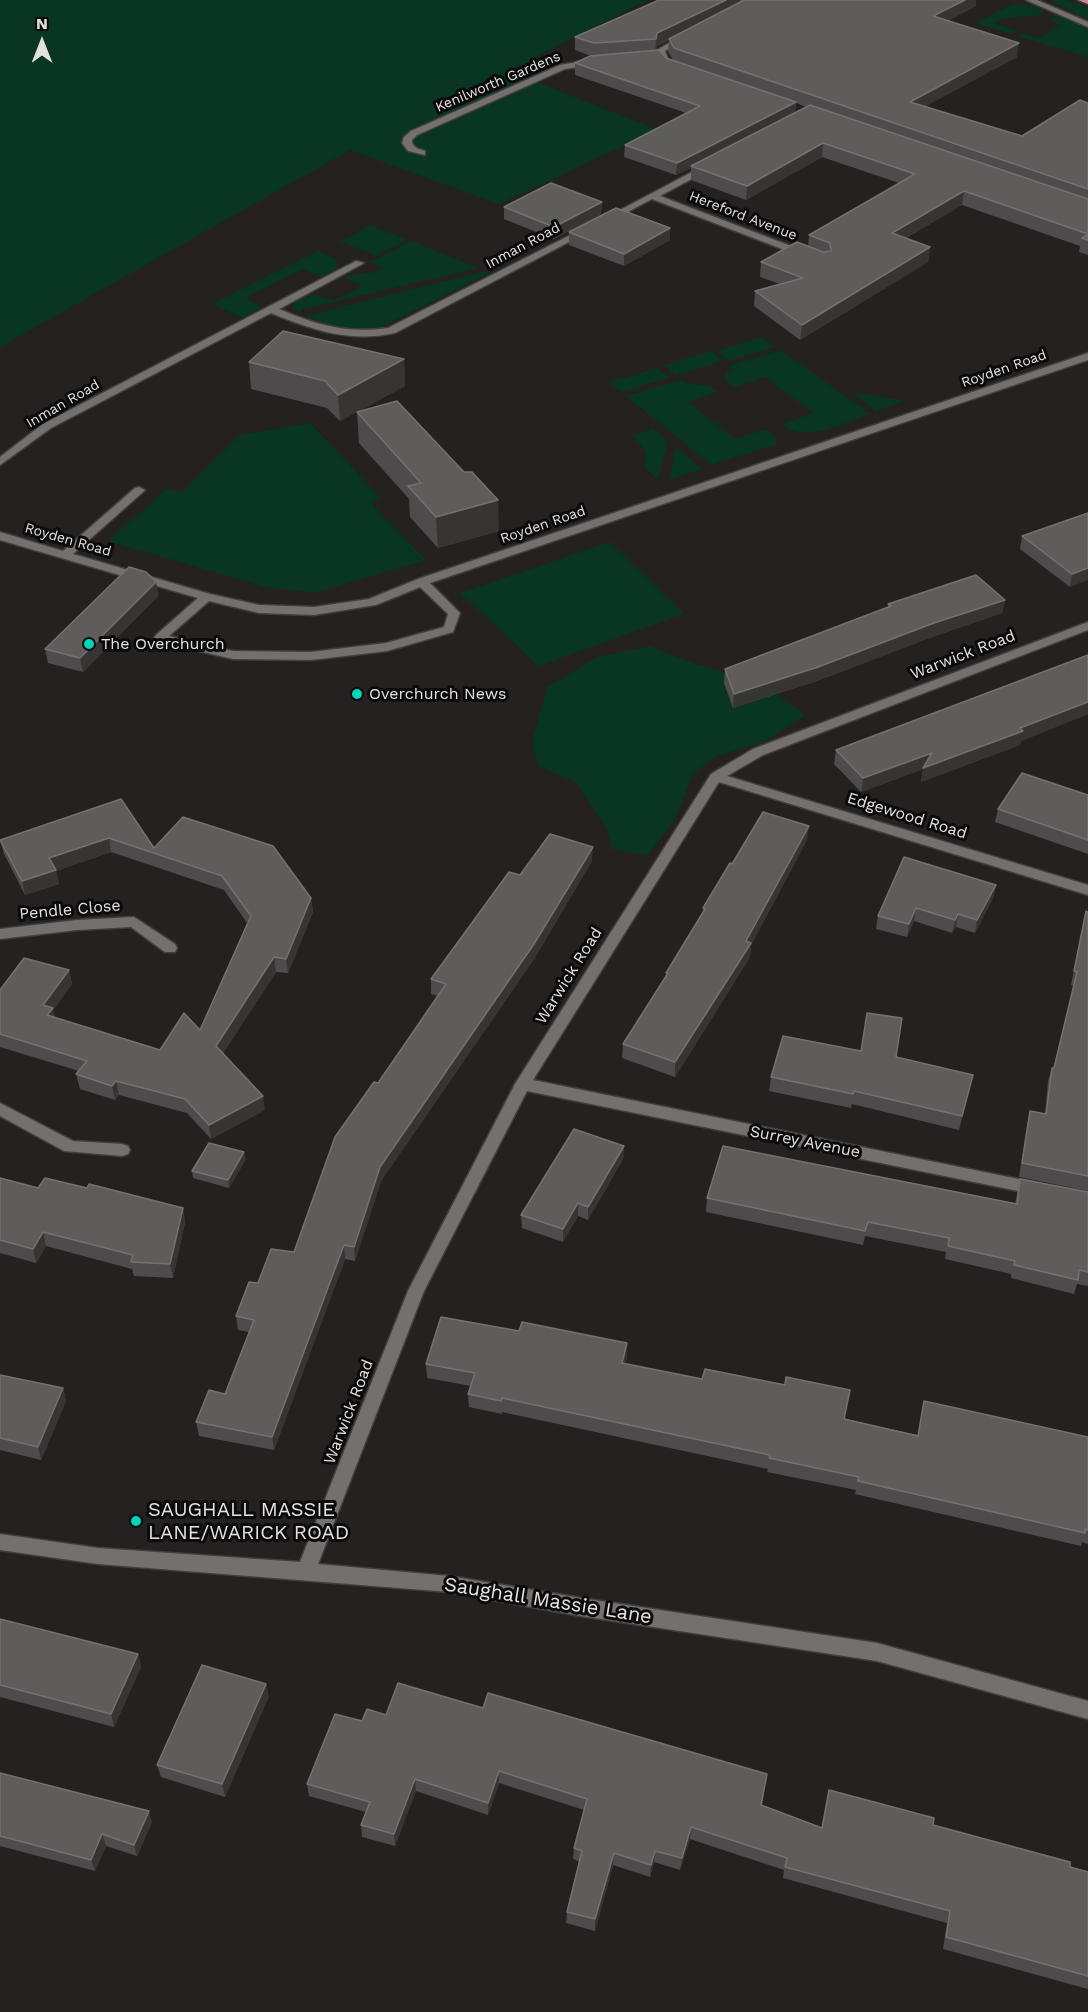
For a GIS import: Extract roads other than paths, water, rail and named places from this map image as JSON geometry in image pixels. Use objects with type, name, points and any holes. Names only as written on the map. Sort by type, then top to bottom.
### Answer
[{"type":"main road","points":[[1082,0],[1088,2]]},
{"type":"street","points":[[1030,0],[1088,25]]},
{"type":"street","points":[[680,69],[669,65],[662,56],[661,50],[700,30]]},
{"type":"street","points":[[651,57],[662,56]]},
{"type":"street","name":"Kenilworth Gardens","points":[[422,153],[411,149],[406,143],[414,133],[563,67],[605,60]]},
{"type":"street","name":"Inman Road","points":[[271,309],[303,323],[339,334],[369,335],[391,331],[715,162]]},
{"type":"street","name":"Hereford Avenue","points":[[652,196],[814,258]]},
{"type":"street","name":"Inman Road","points":[[0,462],[47,426],[359,263]]},
{"type":"street","name":"Royden Road","points":[[0,536],[207,597],[259,609],[314,611],[372,602],[422,582],[1088,356]]},
{"type":"street","points":[[65,555],[139,490]]},
{"type":"street","points":[[207,597],[160,638],[233,655],[311,656],[387,647],[449,629],[454,613],[422,582]]},
{"type":"street","name":"Warwick Road","points":[[306,1571],[416,1291],[523,1084],[716,777],[758,752],[1088,626]]},
{"type":"street","name":"Edgewood Road","points":[[716,777],[1088,890]]},
{"type":"street","name":"Pendle Close","points":[[0,934],[77,925],[134,922],[170,948]]},
{"type":"street","name":"Surrey Avenue","points":[[523,1084],[1053,1192]]},
{"type":"street","points":[[0,1109],[70,1147],[122,1150]]},
{"type":"street","name":"Saughall Massie Lane","points":[[0,1542],[98,1556],[449,1584],[877,1652],[1088,1710]]},
{"type":"place","name":"The Overchurch","points":[[89,644]]},
{"type":"place","name":"Overchurch News","points":[[357,694]]},
{"type":"place","name":"SAUGHALL MASSIE LANE/WARICK ROAD","points":[[136,1521]]}]
